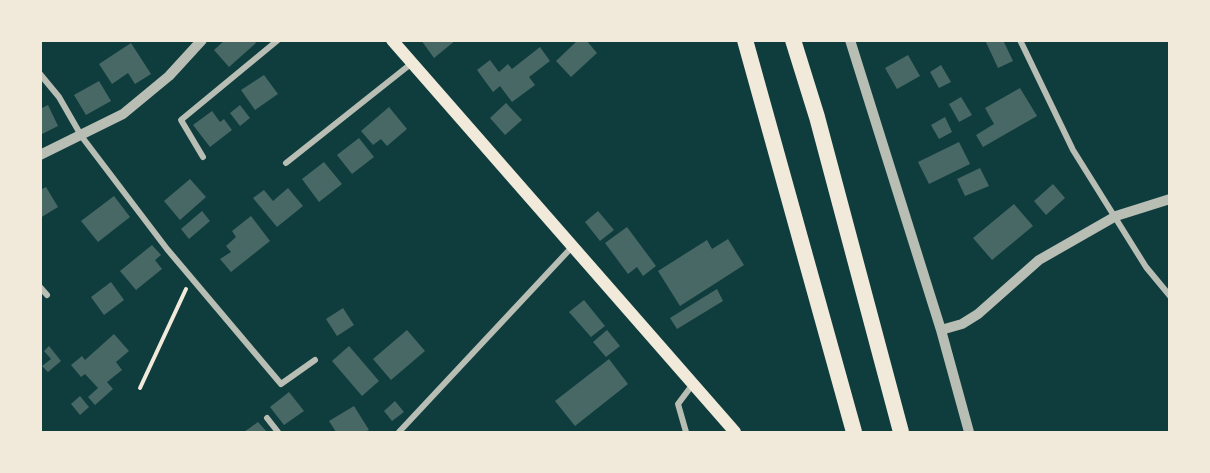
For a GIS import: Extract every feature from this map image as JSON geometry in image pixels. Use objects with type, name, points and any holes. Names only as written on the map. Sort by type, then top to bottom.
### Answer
[{"type":"highway","points":[[745,40],[854,432]]},
{"type":"highway","points":[[794,40],[817,117],[901,432]]},
{"type":"main road","points":[[392,40],[735,432]]},
{"type":"street","points":[[40,155],[82,137],[123,114],[149,95],[202,40]]},
{"type":"street","points":[[203,157],[181,120],[278,40]]},
{"type":"street","points":[[850,40],[941,330],[969,432]]},
{"type":"street","points":[[1020,40],[1073,150],[1146,267],[1170,296]]},
{"type":"street","points":[[286,163],[412,63]]},
{"type":"street","points":[[40,74],[59,97],[82,137],[191,278],[281,384],[315,360]]},
{"type":"street","points":[[941,330],[962,324],[978,314],[1039,260],[1116,216],[1170,199]]},
{"type":"street","points":[[399,432],[572,247]]},
{"type":"street","points":[[40,287],[47,295]]},
{"type":"street","points":[[686,432],[678,404],[693,383]]},
{"type":"street","points":[[267,418],[278,432]]},
{"type":"path","points":[[140,388],[191,278]]},
{"type":"building","points":[[225,40],[254,40],[256,43],[229,67],[214,50]]},
{"type":"building","points":[[421,40],[456,40],[434,58]]},
{"type":"building","points":[[578,40],[586,40],[597,53],[571,77],[556,61]]},
{"type":"building","points":[[985,40],[1003,40],[1013,61],[998,68]]},
{"type":"building","points":[[131,43],[151,74],[135,84],[128,73],[112,84],[99,64]]},
{"type":"building","points":[[540,47],[550,61],[529,77],[535,85],[512,102],[500,86],[493,92],[477,70],[490,60],[499,72],[508,64],[512,69]]},
{"type":"building","points":[[908,55],[920,76],[897,89],[885,68]]},
{"type":"building","points":[[941,65],[951,82],[939,88],[930,72]]},
{"type":"building","points":[[264,75],[278,94],[255,110],[241,90]]},
{"type":"building","points":[[99,81],[111,101],[86,115],[74,95]]},
{"type":"building","points":[[1020,88],[1037,116],[983,147],[976,135],[994,124],[985,108]]},
{"type":"building","points":[[961,97],[972,115],[959,122],[949,104]]},
{"type":"building","points":[[506,103],[522,120],[505,135],[490,118]]},
{"type":"building","points":[[48,105],[58,126],[40,135],[40,109]]},
{"type":"building","points":[[240,105],[250,118],[240,126],[230,113]]},
{"type":"building","points":[[389,107],[407,129],[387,146],[381,139],[373,145],[361,131]]},
{"type":"building","points":[[212,111],[220,122],[224,119],[232,130],[210,147],[193,125]]},
{"type":"building","points":[[945,117],[952,132],[939,139],[931,125]]},
{"type":"building","points":[[359,138],[374,157],[352,174],[337,155]]},
{"type":"building","points":[[959,142],[970,164],[929,184],[918,162]]},
{"type":"building","points":[[324,162],[342,184],[319,202],[302,179]]},
{"type":"building","points":[[980,168],[989,186],[965,196],[957,179]]},
{"type":"building","points":[[190,179],[206,197],[180,220],[164,201]]},
{"type":"building","points":[[1053,184],[1065,198],[1046,215],[1034,201]]},
{"type":"building","points":[[46,187],[58,207],[40,218],[40,190]]},
{"type":"building","points":[[288,188],[303,206],[277,227],[253,198],[264,190],[273,201]]},
{"type":"building","points":[[114,196],[130,217],[98,242],[81,221]]},
{"type":"building","points":[[1014,204],[1033,226],[992,260],[973,238]]},
{"type":"building","points":[[202,211],[210,221],[189,239],[181,229]]},
{"type":"building","points":[[598,211],[614,230],[600,241],[585,222]]},
{"type":"building","points":[[251,216],[270,241],[231,272],[220,259],[231,252],[226,246],[236,237],[232,231]]},
{"type":"building","points":[[627,227],[656,266],[643,276],[637,267],[628,274],[605,243]]},
{"type":"building","points":[[728,239],[744,265],[680,306],[658,271],[707,240],[712,249]]},
{"type":"building","points":[[152,245],[161,255],[155,260],[162,269],[136,290],[120,271]]},
{"type":"building","points":[[111,282],[124,300],[104,315],[91,297]]},
{"type":"building","points":[[717,289],[723,301],[677,329],[670,318]]},
{"type":"building","points":[[584,300],[605,326],[591,337],[569,312]]},
{"type":"building","points":[[343,308],[354,325],[337,336],[326,319]]},
{"type":"building","points":[[407,330],[425,351],[391,380],[373,359]]},
{"type":"building","points":[[607,330],[620,346],[606,357],[593,342]]},
{"type":"building","points":[[114,334],[129,351],[116,362],[122,370],[107,382],[113,389],[95,405],[88,397],[98,388],[85,374],[81,377],[71,365],[82,356],[85,360]]},
{"type":"building","points":[[49,346],[61,361],[48,372],[42,366],[51,359],[44,351]]},
{"type":"building","points":[[349,346],[379,381],[362,396],[332,361]]},
{"type":"building","points":[[609,359],[628,384],[575,426],[555,401]]},
{"type":"building","points":[[289,392],[304,411],[284,425],[270,407]]},
{"type":"building","points":[[80,396],[89,407],[80,415],[71,404]]},
{"type":"building","points":[[395,401],[404,412],[392,421],[384,411]]},
{"type":"building","points":[[354,406],[369,430],[336,432],[329,421]]},
{"type":"building","points":[[258,422],[267,432],[244,432]]}]
